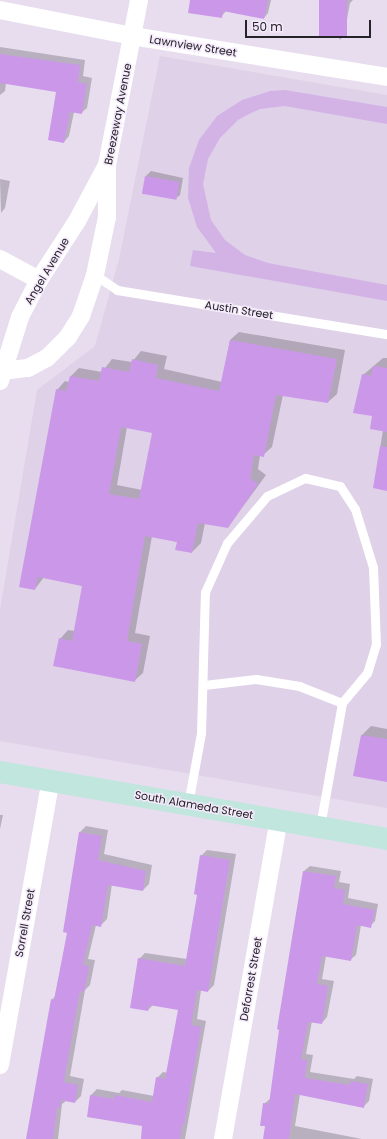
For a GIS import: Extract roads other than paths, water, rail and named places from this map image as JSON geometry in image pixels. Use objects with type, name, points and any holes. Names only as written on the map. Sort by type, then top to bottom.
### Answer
[{"type":"main road","name":"South Alameda Street","points":[[0,772],[279,819],[387,839]]},
{"type":"street","name":"Breezeway Avenue","points":[[1,376],[28,368],[47,358],[68,337],[81,316],[95,275],[107,217],[107,165],[139,0]]},
{"type":"street","name":"Lawnview Street","points":[[0,10],[132,36],[386,74]]},
{"type":"street","name":"Angel Avenue","points":[[1,376],[20,317],[39,280],[77,221],[107,165]]},
{"type":"street","points":[[0,259],[39,280]]},
{"type":"street","name":"Sorrell Street","points":[[0,1065],[51,780]]},
{"type":"street","name":"Deforrest Street","points":[[223,1139],[279,819]]},
{"type":"lane","name":"Austin Street","points":[[95,275],[117,290],[387,334]]},
{"type":"lane","points":[[188,804],[201,733],[204,685],[204,592],[227,543],[267,496],[305,478],[340,486],[355,509],[373,567],[376,644],[367,673],[342,703],[320,827]]},
{"type":"lane","points":[[204,685],[256,679],[299,686],[342,703]]}]
